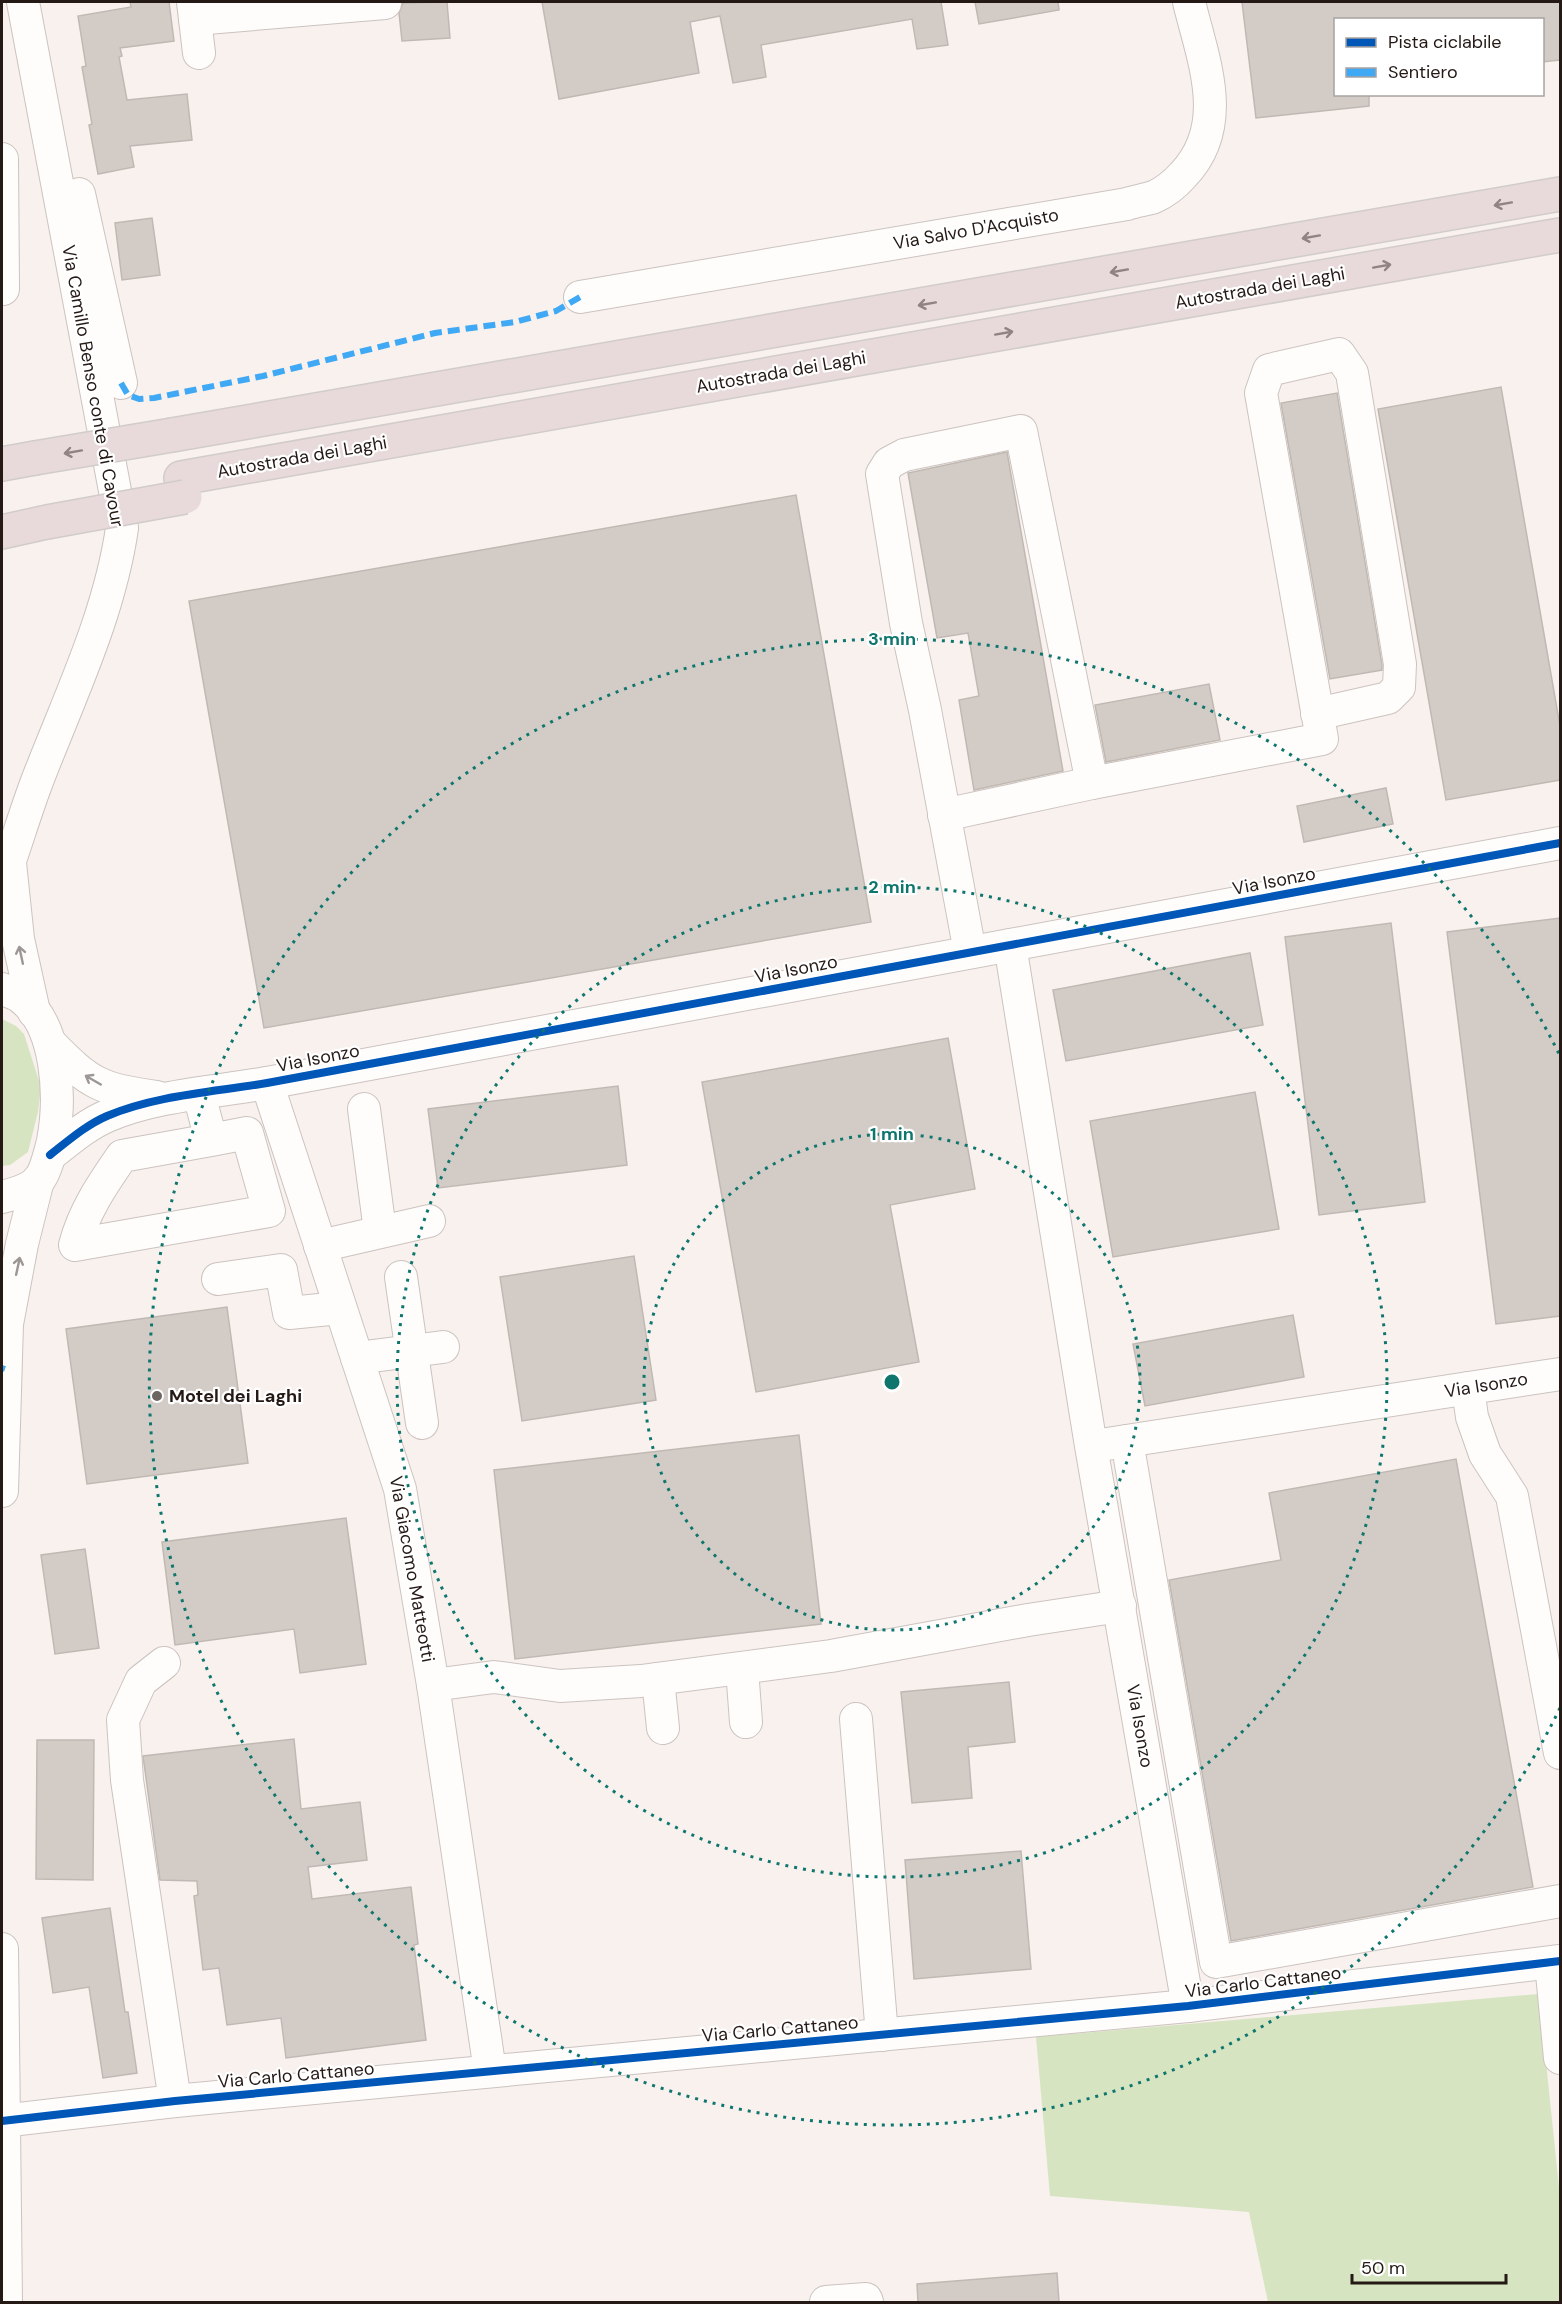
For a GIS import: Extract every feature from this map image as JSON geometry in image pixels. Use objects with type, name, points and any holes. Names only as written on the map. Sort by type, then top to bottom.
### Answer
[{"type":"highway","points":[[2,464],[1560,194]]},
{"type":"highway","name":"Autostrada dei Laghi","points":[[2,511],[45,513],[696,387],[1560,235]]},
{"type":"highway","points":[[2,532],[45,513]]},
{"type":"street","name":"Via Salvo D'Acquisto","points":[[580,297],[1127,204],[1154,197],[1173,186],[1192,165],[1205,144],[1210,120],[1210,90],[1189,2]]},
{"type":"street","points":[[199,53],[194,10],[385,3]]},
{"type":"street","points":[[13,4],[36,15],[42,26],[121,383]]},
{"type":"street","name":"Via Camillo Benso conte di Cavour","points":[[13,4],[122,528],[113,576],[72,695],[27,806],[5,873],[34,1012]]},
{"type":"street","points":[[2,159],[3,289]]},
{"type":"street","points":[[944,815],[1092,783],[1322,739],[1317,714],[1261,393],[1269,369],[1339,354],[1352,373],[1400,664],[1399,687],[1388,698],[1317,714]]},
{"type":"street","points":[[970,952],[906,623],[882,474],[889,463],[904,455],[1021,431],[1092,783]]},
{"type":"street","name":"Via Isonzo","points":[[2,1197],[18,1193],[74,1135],[108,1116],[184,1096],[267,1083],[1560,843]]},
{"type":"street","name":"Via Isonzo","points":[[1010,945],[1091,1446],[1188,2006]]},
{"type":"street","points":[[2,989],[18,996],[34,1012],[50,1043],[58,1101],[56,1124],[4,1314],[2,1491]]},
{"type":"street","name":"Via Isonzo","points":[[50,1043],[76,1070],[95,1083],[117,1091],[184,1096]]},
{"type":"street","name":"Via Giacomo Matteotti","points":[[267,1083],[400,1489],[433,1685],[490,2071]]},
{"type":"street","points":[[184,1096],[211,1140]]},
{"type":"street","points":[[364,1108],[380,1231]]},
{"type":"street","points":[[247,1133],[269,1211],[75,1245],[80,1226],[92,1200],[122,1156],[211,1140],[247,1133]]},
{"type":"street","points":[[320,1246],[429,1221]]},
{"type":"street","points":[[218,1279],[281,1270],[289,1313],[340,1308]]},
{"type":"street","points":[[401,1277],[422,1423]]},
{"type":"street","points":[[357,1358],[443,1347]]},
{"type":"street","name":"Via Isonzo","points":[[1091,1446],[1560,1374]]},
{"type":"street","points":[[1468,1388],[1472,1417],[1485,1454],[1512,1496],[1560,1753]]},
{"type":"street","points":[[1127,1441],[1216,1962],[1560,1901]]},
{"type":"street","points":[[433,1685],[494,1677],[560,1686],[658,1679],[831,1656],[1028,1620],[1120,1606]]},
{"type":"street","points":[[164,1663],[141,1681],[123,1720],[127,1780],[175,2101]]},
{"type":"street","points":[[741,1669],[746,1722]]},
{"type":"street","points":[[658,1679],[663,1728]]},
{"type":"street","name":"Via Carlo Cattaneo","points":[[856,1719],[882,2035]]},
{"type":"street","points":[[2,1949],[2,2121],[6,2302]]},
{"type":"street","points":[[1556,1962],[1560,2058]]},
{"type":"street","name":"Via Carlo Cattaneo","points":[[2,2121],[175,2101],[1188,2006],[1556,1962]]},
{"type":"street","points":[[826,2302],[866,2299],[867,2302]]},
{"type":"green space","points":[[2,1019],[16,1026],[24,1034],[41,1087],[38,1112],[28,1152],[10,1165],[2,1166]]},
{"type":"green space","points":[[1539,1994],[1560,2197],[1560,2302],[1268,2302],[1249,2212],[1050,2196],[1036,2037]]},
{"type":"building","points":[[130,2],[169,2],[174,41],[120,48],[122,56],[119,57],[127,100],[187,94],[192,140],[130,146],[134,167],[98,174],[89,125],[92,124],[82,67],[86,66],[78,16],[131,7]]},
{"type":"building","points":[[447,2],[450,38],[402,41],[399,13],[403,3]]},
{"type":"building","points":[[542,2],[941,2],[948,45],[917,49],[912,19],[761,45],[766,77],[733,83],[720,16],[690,22],[699,73],[559,99]]},
{"type":"building","points":[[975,2],[1058,2],[1059,10],[979,24]]},
{"type":"building","points":[[1242,2],[1560,2],[1560,60],[1544,62],[1544,18],[1334,18],[1334,96],[1369,96],[1369,106],[1256,118]]},
{"type":"building","points":[[152,218],[160,275],[122,280],[115,223]]},
{"type":"building","points":[[1501,387],[1560,726],[1560,780],[1446,800],[1378,409]]},
{"type":"building","points":[[1337,393],[1382,670],[1330,679],[1281,403]]},
{"type":"building","points":[[1007,452],[1063,771],[974,790],[959,700],[979,696],[968,633],[937,638],[908,473]]},
{"type":"building","points":[[796,495],[871,922],[264,1028],[189,601]]},
{"type":"building","points":[[1209,684],[1220,740],[1106,762],[1095,705]]},
{"type":"building","points":[[1386,788],[1393,824],[1304,842],[1297,806]]},
{"type":"building","points":[[1560,918],[1560,1316],[1496,1324],[1447,932]]},
{"type":"building","points":[[1391,923],[1425,1202],[1319,1215],[1285,937]]},
{"type":"building","points":[[1250,953],[1263,1025],[1066,1061],[1053,990]]},
{"type":"building","points":[[948,1038],[975,1189],[890,1205],[919,1362],[756,1392],[702,1082]]},
{"type":"building","points":[[618,1086],[627,1165],[438,1188],[428,1109]]},
{"type":"building","points":[[1255,1092],[1279,1229],[1113,1257],[1090,1121]]},
{"type":"building","points":[[634,1256],[656,1400],[522,1421],[500,1277]]},
{"type":"building","name":"Motel dei Laghi","points":[[227,1307],[248,1463],[87,1484],[66,1329]]},
{"type":"building","points":[[1293,1315],[1304,1377],[1145,1406],[1133,1344]]},
{"type":"building","points":[[799,1435],[821,1624],[515,1659],[494,1470]]},
{"type":"building","points":[[1456,1459],[1533,1887],[1231,1941],[1169,1580],[1281,1560],[1269,1493]]},
{"type":"building","points":[[346,1518],[366,1664],[300,1673],[294,1629],[175,1645],[162,1542]]},
{"type":"building","points":[[85,1549],[99,1648],[55,1654],[41,1555]]},
{"type":"building","points":[[1009,1682],[1015,1742],[968,1747],[972,1798],[912,1803],[901,1692]]},
{"type":"building","points":[[294,1739],[301,1809],[360,1802],[367,1860],[308,1867],[312,1899],[411,1887],[418,1944],[414,1945],[426,2040],[286,2058],[281,2018],[227,2025],[219,1968],[203,1970],[194,1896],[198,1895],[197,1881],[160,1880],[143,1756]]},
{"type":"building","points":[[37,1740],[94,1740],[93,1880],[36,1879]]},
{"type":"building","points":[[1021,1851],[1031,1969],[914,1979],[905,1860]]},
{"type":"building","points":[[110,1908],[125,2012],[128,2012],[137,2073],[103,2078],[89,1987],[53,1993],[42,1918]]},
{"type":"building","points":[[1057,2273],[1059,2302],[918,2302],[917,2284]]},
{"type":"marked path","points":[[121,383],[128,395],[139,399],[154,398],[263,376],[435,333],[515,322],[556,311],[580,297]]},
{"type":"cycle path","points":[[50,1155],[99,1120],[146,1103],[267,1083],[1560,843]]},
{"type":"cycle path","points":[[2,2121],[175,2101],[1188,2006],[1560,1961]]},
{"type":"place","name":"Motel dei Laghi","points":[[157,1396]]}]
